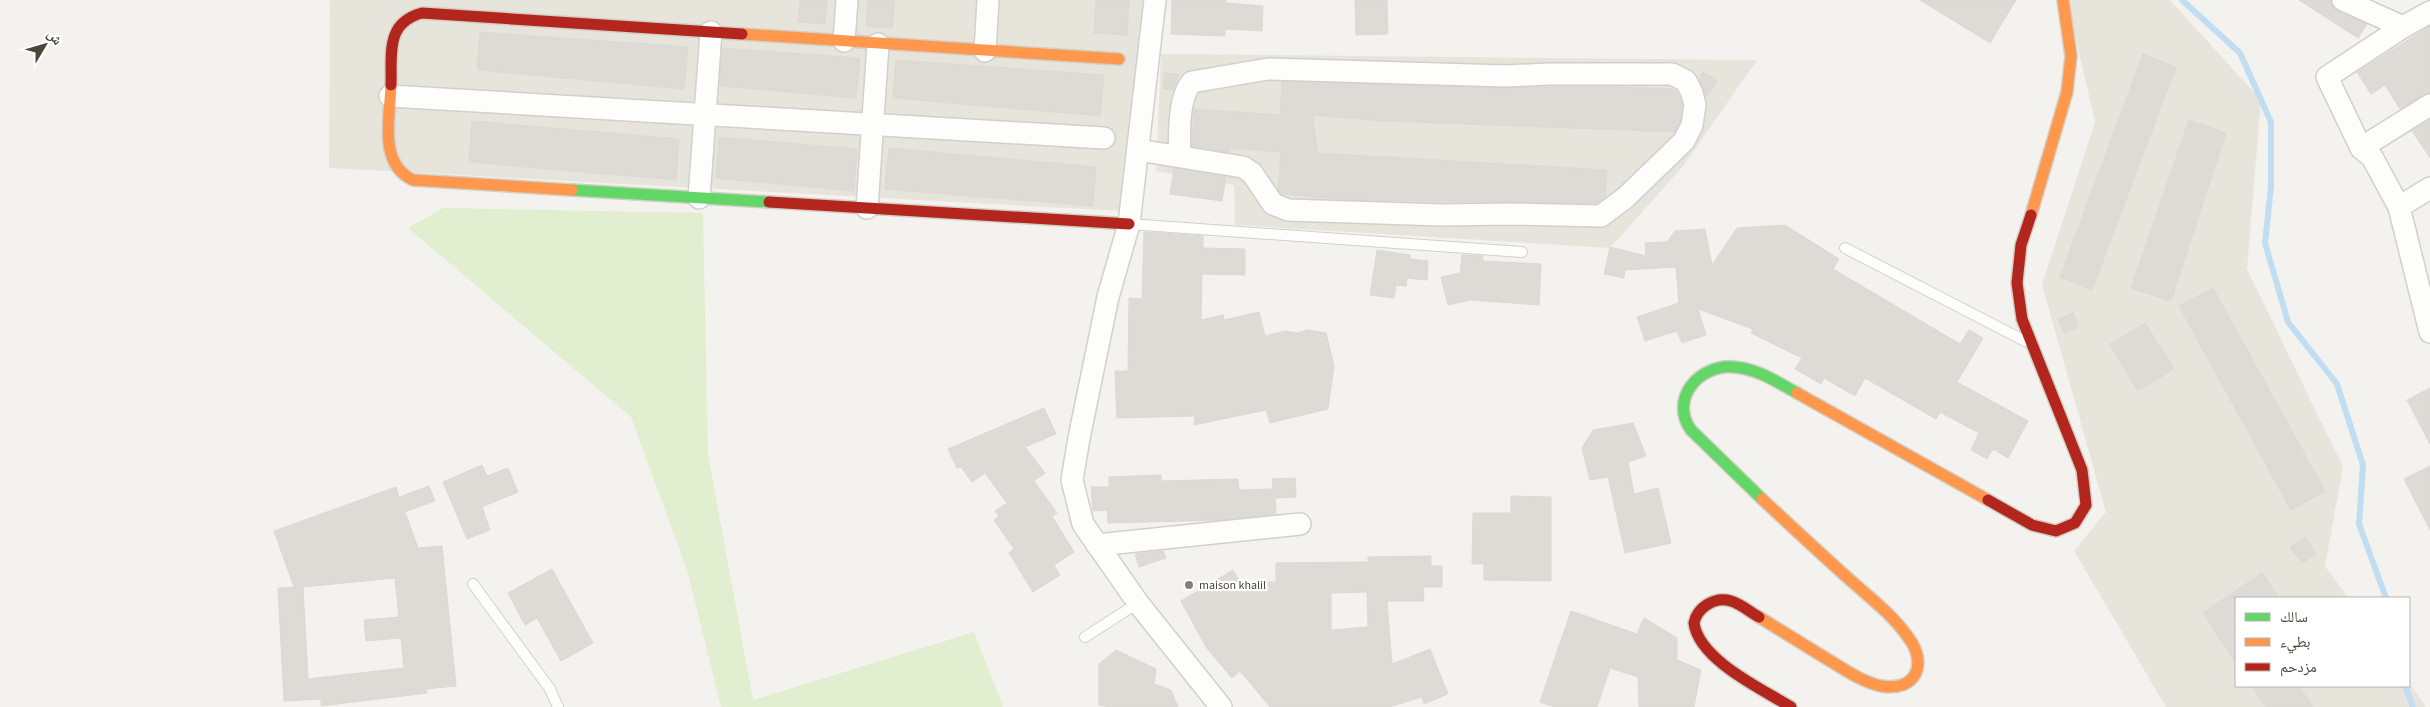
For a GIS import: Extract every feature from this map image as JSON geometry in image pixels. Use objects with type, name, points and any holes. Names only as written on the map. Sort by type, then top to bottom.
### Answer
[{"type":"main road","points":[[1791,707],[1716,658],[1700,642],[1693,623],[1696,616],[1708,602],[1724,599],[1732,601],[1847,671],[1876,684],[1898,686],[1913,679],[1919,665],[1918,655],[1906,634],[1895,620],[1800,536],[1691,430],[1683,412],[1686,392],[1695,381],[1710,371],[1725,367],[1743,368],[1761,373],[2032,524],[2056,531],[2075,523],[2081,517],[2086,506],[2087,493],[2082,470],[2022,319],[2017,282],[2022,245],[2067,92],[2071,56],[2063,0]]},
{"type":"main road","points":[[1119,60],[422,13],[400,23],[393,36],[390,96],[390,158],[398,172],[413,180],[1129,224]]},
{"type":"street","points":[[844,41],[847,0]]},
{"type":"street","points":[[985,51],[988,0]]},
{"type":"street","points":[[1155,0],[1129,224],[1108,297],[1078,438],[1072,480],[1083,524],[1138,603],[1221,707]]},
{"type":"street","points":[[2343,0],[2403,27]]},
{"type":"street","points":[[2430,12],[2403,27],[2327,77],[2361,148],[2372,157],[2399,207],[2423,270],[2430,332]]},
{"type":"street","points":[[699,198],[711,32]]},
{"type":"street","points":[[867,208],[878,44]]},
{"type":"street","points":[[1138,150],[1180,155],[1243,167],[1252,173],[1273,204],[1288,210],[1442,215],[1601,216],[1625,198],[1684,141],[1692,125],[1695,105],[1686,81],[1672,74],[1506,76],[1268,69],[1192,82],[1188,86],[1182,105],[1180,155]]},
{"type":"street","points":[[390,96],[1104,138]]},
{"type":"street","points":[[2361,148],[2430,105]]},
{"type":"street","points":[[2399,207],[2430,188]]},
{"type":"street","points":[[1097,545],[1300,524]]},
{"type":"lane","points":[[1129,224],[1522,252]]},
{"type":"lane","points":[[1845,248],[2033,345]]},
{"type":"lane","points":[[473,584],[550,689],[558,707]]},
{"type":"lane","points":[[1084,637],[1138,603]]},
{"type":"shaded area","points":[[330,0],[1146,0],[1123,211],[329,168]]},
{"type":"shaded area","points":[[2067,0],[2170,0],[2261,100],[2247,269],[2343,467],[2325,566],[2347,597],[2235,597],[2235,687],[2410,687],[2410,684],[2426,707],[2166,707],[2074,551],[2106,512],[2042,285],[2095,122]]},
{"type":"shaded area","points":[[1161,54],[1757,60],[1684,165],[1610,248],[1235,225],[1234,185],[1156,171]]},
{"type":"green space","points":[[443,208],[703,213],[708,454],[753,700],[974,632],[1003,707],[721,707],[687,570],[631,417],[408,228]]},
{"type":"building","points":[[800,0],[827,0],[825,24],[798,22]]},
{"type":"building","points":[[868,0],[895,0],[892,28],[866,26]]},
{"type":"building","points":[[1096,0],[1129,0],[1127,35],[1094,33]]},
{"type":"building","points":[[1172,0],[1226,0],[1226,3],[1263,6],[1262,31],[1225,29],[1225,36],[1171,34]]},
{"type":"building","points":[[1355,0],[1387,0],[1388,34],[1356,35]]},
{"type":"building","points":[[1920,0],[2016,0],[1990,43]]},
{"type":"building","points":[[2299,0],[2331,0],[2333,7],[2337,11],[2367,24],[2358,38]]},
{"type":"building","points":[[2430,26],[2430,93],[2400,109],[2385,85],[2371,94],[2357,72]]},
{"type":"building","points":[[480,32],[688,47],[684,89],[477,70]]},
{"type":"building","points":[[722,48],[860,58],[856,98],[720,86]]},
{"type":"building","points":[[2143,54],[2176,67],[2092,290],[2060,277]]},
{"type":"building","points":[[896,60],[1104,75],[1100,116],[893,98]]},
{"type":"building","points":[[1703,72],[1717,81],[1707,97],[1699,79]]},
{"type":"building","points":[[1164,73],[1179,74],[1173,90],[1163,89]]},
{"type":"building","points":[[1282,82],[1506,88],[1593,86],[1674,89],[1680,97],[1682,106],[1680,121],[1675,132],[1385,121],[1312,115],[1318,153],[1607,170],[1605,198],[1597,203],[1351,200],[1281,194],[1278,190],[1281,152],[1230,148],[1230,152],[1192,146],[1194,109],[1280,115]]},
{"type":"building","points":[[2189,120],[2226,133],[2171,301],[2131,288]]},
{"type":"building","points":[[2430,120],[2430,158],[2412,131]]},
{"type":"building","points":[[472,121],[679,139],[676,180],[469,162]]},
{"type":"building","points":[[719,137],[857,149],[854,191],[716,178]]},
{"type":"building","points":[[889,148],[1096,167],[1093,206],[885,189]]},
{"type":"building","points":[[1174,168],[1226,177],[1222,201],[1170,194]]},
{"type":"building","points":[[1785,225],[1839,259],[1833,269],[1960,344],[1969,330],[1983,338],[1957,382],[2028,421],[2008,458],[1993,449],[1987,459],[1971,450],[1979,433],[1940,412],[1936,419],[1865,378],[1855,396],[1824,378],[1821,384],[1795,369],[1802,358],[1751,333],[1753,329],[1698,309],[1706,335],[1682,343],[1677,331],[1645,341],[1637,317],[1679,303],[1676,267],[1625,270],[1624,278],[1604,274],[1610,247],[1646,256],[1645,243],[1667,242],[1675,231],[1705,229],[1712,265],[1737,228]]},
{"type":"building","points":[[1144,232],[1203,236],[1203,248],[1245,249],[1245,275],[1202,274],[1201,320],[1223,315],[1224,320],[1259,312],[1265,336],[1285,331],[1297,333],[1308,330],[1326,333],[1334,366],[1328,409],[1270,423],[1266,410],[1194,425],[1195,416],[1117,418],[1115,371],[1128,371],[1129,298],[1142,299]]},
{"type":"building","points":[[1377,250],[1410,255],[1410,259],[1428,261],[1427,280],[1407,278],[1406,286],[1396,285],[1394,298],[1370,295]]},
{"type":"building","points":[[1462,255],[1483,256],[1482,261],[1541,264],[1539,305],[1470,300],[1448,305],[1441,277],[1460,273]]},
{"type":"building","points":[[2213,288],[2325,491],[2291,510],[2179,306]]},
{"type":"building","points":[[2073,313],[2078,327],[2064,333],[2058,319]]},
{"type":"building","points":[[2145,323],[2174,369],[2138,391],[2110,344]]},
{"type":"building","points":[[2430,388],[2430,444],[2407,400]]},
{"type":"building","points":[[1044,408],[1056,434],[1025,447],[1045,473],[1034,481],[1057,513],[1052,516],[1074,552],[1054,565],[1060,575],[1033,592],[1009,553],[1014,549],[994,520],[999,516],[995,511],[1007,503],[985,473],[972,482],[961,467],[957,468],[948,449]]},
{"type":"building","points":[[1633,423],[1646,456],[1628,462],[1634,494],[1658,488],[1671,543],[1625,553],[1608,477],[1590,480],[1582,448],[1593,430]]},
{"type":"building","points":[[482,465],[487,476],[508,468],[518,492],[482,507],[490,530],[467,539],[443,482]]},
{"type":"building","points":[[2430,466],[2430,530],[2404,479]]},
{"type":"building","points":[[1161,475],[1161,481],[1238,479],[1239,490],[1273,489],[1272,479],[1295,478],[1296,497],[1275,498],[1276,514],[1221,520],[1108,523],[1107,510],[1093,511],[1091,487],[1109,487],[1109,477]]},
{"type":"building","points":[[429,486],[435,501],[405,512],[418,548],[442,546],[456,686],[426,689],[427,693],[321,706],[321,699],[284,701],[278,588],[294,587],[274,531],[396,487],[399,497]],"holes":[[[395,578],[399,617],[364,620],[366,641],[401,638],[404,668],[308,679],[303,587]]]},
{"type":"building","points":[[1511,496],[1551,497],[1551,581],[1484,580],[1484,564],[1472,564],[1473,513],[1511,513]]},
{"type":"building","points":[[2305,537],[2316,554],[2302,563],[2290,547]]},
{"type":"building","points":[[1163,551],[1166,558],[1139,567],[1135,554]]},
{"type":"building","points":[[1431,556],[1431,566],[1442,566],[1442,587],[1423,587],[1424,601],[1387,601],[1392,664],[1430,649],[1448,694],[1424,704],[1422,697],[1389,707],[1270,707],[1240,671],[1232,678],[1206,647],[1181,601],[1233,570],[1240,582],[1276,582],[1276,563],[1368,562],[1368,557]],"holes":[[[1367,592],[1368,627],[1331,630],[1331,593]]]},
{"type":"building","points":[[552,569],[593,643],[561,661],[537,618],[525,625],[508,593]]},
{"type":"building","points":[[2262,573],[2278,597],[2235,597],[2235,661],[2203,613]]},
{"type":"building","points":[[1571,611],[1637,634],[1644,618],[1677,638],[1677,660],[1701,670],[1694,707],[1639,707],[1638,677],[1610,668],[1597,707],[1555,707],[1540,702]]},
{"type":"building","points":[[1116,650],[1156,669],[1154,684],[1171,690],[1178,707],[1110,707],[1099,705],[1099,664]]},
{"type":"building","points":[[2253,687],[2300,687],[2313,707],[2266,707]]},
{"type":"waterway","points":[[2182,0],[2240,53],[2271,122],[2271,187],[2265,243],[2288,322],[2337,384],[2363,465],[2359,524],[2386,597]]},
{"type":"waterway","points":[[2405,687],[2413,707]]},
{"type":"traffic: fast","points":[[572,190],[769,202]]},
{"type":"traffic: fast","points":[[1762,499],[1691,430],[1685,418],[1686,396],[1691,386],[1699,377],[1709,371],[1734,367],[1759,373],[1797,393]]},
{"type":"traffic: slow","points":[[2031,215],[2067,92],[2071,56],[2063,0]]},
{"type":"traffic: slow","points":[[742,34],[1119,59]]},
{"type":"traffic: slow","points":[[391,85],[388,125],[390,151],[402,173],[413,180],[572,190]]},
{"type":"traffic: slow","points":[[1797,393],[1988,500]]},
{"type":"traffic: slow","points":[[1759,617],[1847,671],[1874,684],[1893,687],[1903,685],[1911,680],[1918,666],[1914,647],[1895,621],[1762,499]]},
{"type":"traffic: jam","points":[[391,85],[391,51],[396,32],[410,18],[422,13],[742,34]]},
{"type":"traffic: jam","points":[[769,202],[1129,224]]},
{"type":"traffic: jam","points":[[1988,500],[2032,525],[2056,531],[2075,523],[2086,505],[2082,470],[2022,319],[2017,283],[2021,245],[2031,215]]},
{"type":"traffic: jam","points":[[1759,617],[1735,602],[1718,600],[1707,604],[1699,613],[1694,623],[1698,636],[1719,661],[1733,672],[1791,707]]},
{"type":"place","name":"maison khalil","points":[[1189,585]]}]
